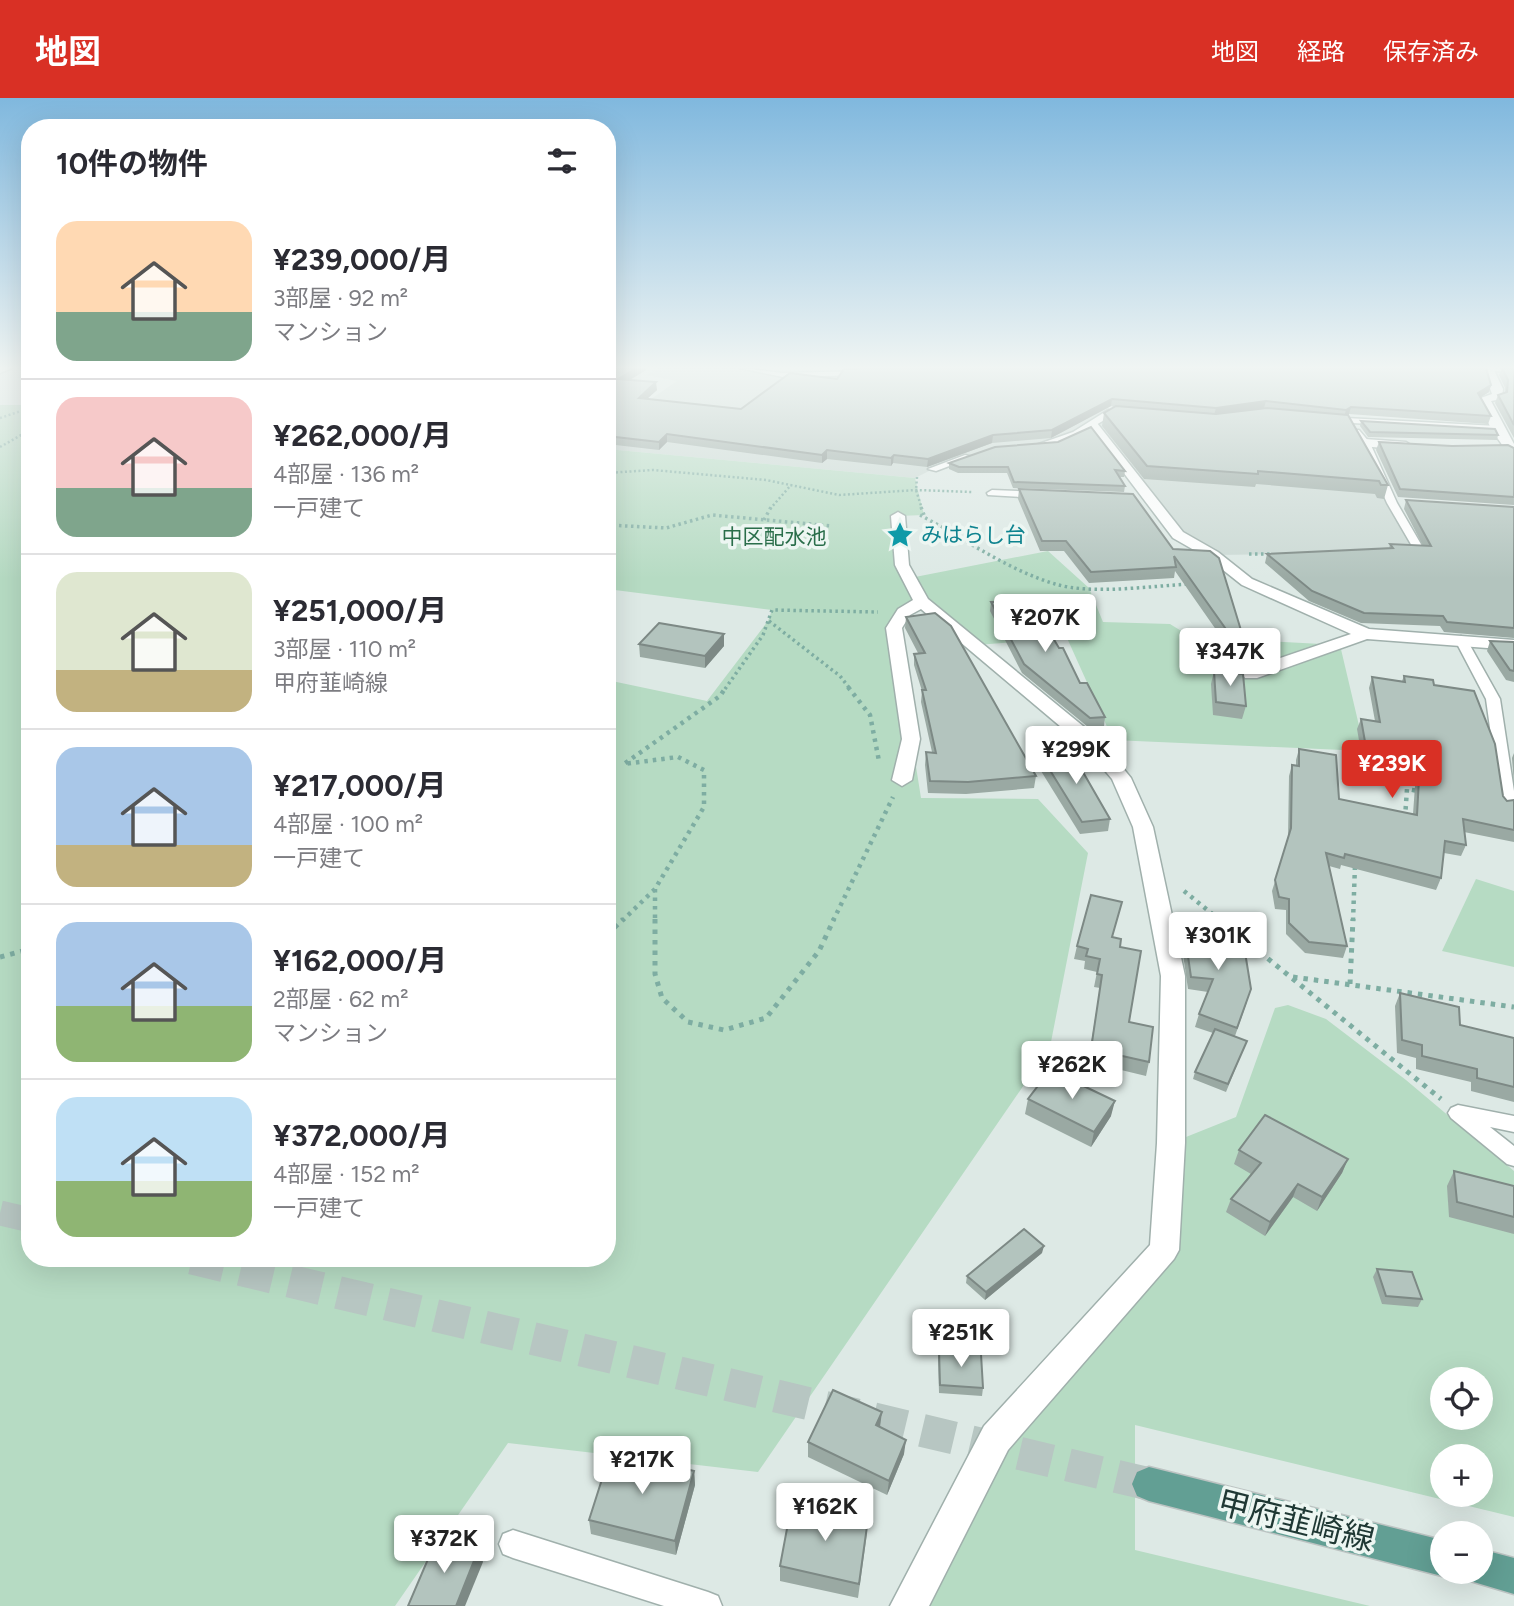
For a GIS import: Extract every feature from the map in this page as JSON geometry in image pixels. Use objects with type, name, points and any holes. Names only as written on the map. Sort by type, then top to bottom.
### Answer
[{"type":"main road","name":"甲府韮崎線","points":[[1149,1484],[1430,1555]]},
{"type":"main road","points":[[1493,1570],[1514,1576]]},
{"type":"street","points":[[1102,438],[1143,499],[1178,535],[1213,555],[1247,582],[1366,634],[1514,645]]},
{"type":"street","points":[[1365,443],[1421,447]]},
{"type":"street","points":[[898,516],[902,565],[913,607],[1093,744],[1121,778],[1143,827],[1173,976],[1171,1143],[1164,1250],[996,1438],[909,1606]]},
{"type":"street","points":[[902,780],[911,739],[894,628],[913,607]]},
{"type":"street","points":[[1251,674],[1366,634]]},
{"type":"lane","points":[[1029,447],[1054,444],[1066,438]]},
{"type":"lane","points":[[1361,438],[1392,503],[1417,547]]},
{"type":"lane","points":[[933,469],[981,452]]},
{"type":"lane","points":[[992,493],[1045,495]]},
{"type":"lane","points":[[1392,503],[1405,504]]},
{"type":"lane","points":[[1461,640],[1493,699],[1509,807]]},
{"type":"lane","points":[[1458,1113],[1514,1124]]},
{"type":"lane","points":[[1458,1113],[1514,1158]]},
{"type":"lane","points":[[513,1544],[708,1606]]},
{"type":"path","points":[[616,472],[653,470],[791,485],[839,495],[916,490],[992,493]]},
{"type":"path","points":[[915,478],[924,515],[1031,575],[1057,585],[1089,588],[1194,584]]},
{"type":"path","points":[[764,520],[774,502],[791,485]]},
{"type":"path","points":[[616,525],[666,528],[712,515],[832,526]]},
{"type":"path","points":[[1213,555],[1282,554]]},
{"type":"path","points":[[616,926],[655,889],[704,807],[704,770],[678,757],[624,764],[720,696],[763,635],[772,610],[913,607]]},
{"type":"path","points":[[655,889],[655,974],[663,998],[688,1022],[724,1030],[766,1018],[819,951],[902,780],[880,765],[870,715],[840,676],[769,621]]},
{"type":"path","points":[[1405,826],[1407,789],[1420,791]]},
{"type":"path","points":[[1350,984],[1356,854]]},
{"type":"path","points":[[1152,864],[1458,1113]]},
{"type":"path","points":[[0,957],[21,951]]},
{"type":"path","points":[[1290,977],[1514,1007]]},
{"type":"shaded area","points":[[616,438],[1066,438],[1054,444],[933,469],[915,478],[616,450]]},
{"type":"shaded area","points":[[1104,438],[1357,438],[1417,546],[1350,553],[1213,555],[1193,546]]},
{"type":"green space","name":"中区配水池","points":[[0,438],[21,438],[21,1267],[616,1267],[616,682],[707,701],[768,621],[772,610],[616,590],[616,450],[915,478],[924,515],[898,516],[910,578],[1048,551],[1089,588],[1103,622],[1170,624],[1191,637],[1340,645],[1365,751],[1113,740],[1067,638],[977,645],[923,602],[894,628],[921,798],[1038,799],[1088,853],[1050,1047],[758,1472],[508,1443],[395,1606],[0,1606]]},
{"type":"green space","points":[[1476,879],[1514,891],[1514,967],[1442,951]]},
{"type":"green space","points":[[1288,1005],[1326,1019],[1406,1080],[1514,1171],[1514,1517],[1473,1507],[1493,1507],[1493,1444],[1430,1444],[1430,1497],[1135,1425],[1135,1550],[1370,1606],[909,1606],[996,1438],[1164,1250],[1171,1143],[1236,1117],[1275,1008]]},
{"type":"building","points":[[628,438],[663,438],[659,442]]},
{"type":"building","points":[[699,438],[984,438],[928,459],[894,455],[891,458],[827,450],[822,455]]},
{"type":"building","points":[[1066,438],[1100,438],[1125,471],[1115,470],[1125,486],[1014,482],[1008,467],[959,467],[949,463],[995,447],[1058,442]]},
{"type":"building","points":[[1125,438],[1361,438],[1388,485],[1381,485],[1379,481],[1258,471],[1258,474],[1147,466]]},
{"type":"building","points":[[1379,442],[1452,446],[1508,445],[1514,448],[1514,497],[1400,489]]},
{"type":"building","points":[[1019,489],[1133,494],[1173,549],[1210,551],[1219,558],[1247,650],[1243,653],[1174,556],[1176,567],[1091,572],[1066,541],[1042,541]]},
{"type":"building","points":[[1406,500],[1514,507],[1514,628],[1447,622],[1443,616],[1364,613],[1312,591],[1267,554],[1393,548],[1390,544],[1431,546]]},
{"type":"building","points":[[1031,601],[1059,648],[1063,648],[1080,683],[1087,683],[1105,717],[1090,718],[1024,664],[991,602]]},
{"type":"building","points":[[935,613],[951,626],[1036,776],[968,782],[930,781],[926,752],[936,753],[922,690],[926,690],[914,654],[925,653],[906,617]]},
{"type":"building","points":[[659,623],[724,634],[705,656],[639,644]]},
{"type":"building","points":[[1490,641],[1514,642],[1514,671],[1510,670]]},
{"type":"building","points":[[1214,671],[1243,674],[1246,706],[1216,702]]},
{"type":"building","points":[[1404,676],[1433,680],[1434,685],[1474,691],[1495,744],[1503,796],[1507,801],[1514,800],[1514,830],[1463,819],[1466,845],[1445,841],[1441,878],[1345,854],[1344,858],[1326,853],[1347,946],[1309,942],[1289,923],[1289,899],[1279,897],[1275,880],[1291,828],[1292,765],[1299,766],[1299,749],[1336,755],[1339,799],[1417,815],[1420,761],[1367,753],[1361,719],[1380,722],[1372,677],[1405,682]]},
{"type":"building","points":[[1068,746],[1110,819],[1082,822],[1043,759]]},
{"type":"building","points":[[1091,895],[1122,902],[1112,937],[1121,939],[1120,947],[1141,951],[1129,1022],[1153,1027],[1149,1062],[1091,1049],[1102,975],[1097,974],[1100,959],[1086,956],[1088,949],[1077,946]]},
{"type":"building","points":[[1182,915],[1208,917],[1211,942],[1244,946],[1251,989],[1237,1028],[1199,1014],[1213,979],[1191,977]]},
{"type":"building","points":[[1400,993],[1459,1007],[1460,1025],[1514,1038],[1514,1087],[1477,1078],[1477,1069],[1422,1056],[1422,1045],[1402,1040]]},
{"type":"building","points":[[1215,1029],[1247,1041],[1228,1084],[1195,1072]]},
{"type":"building","points":[[1050,1070],[1115,1101],[1094,1132],[1028,1099]]},
{"type":"building","points":[[1265,1115],[1348,1159],[1322,1197],[1298,1184],[1270,1222],[1231,1199],[1261,1163],[1239,1150]]},
{"type":"building","points":[[1454,1171],[1514,1186],[1514,1217],[1457,1202]]},
{"type":"building","points":[[1024,1229],[1044,1246],[986,1292],[967,1276]]},
{"type":"building","points":[[1377,1269],[1412,1272],[1422,1299],[1386,1296]]},
{"type":"building","points":[[939,1350],[981,1354],[983,1388],[940,1385]]},
{"type":"building","points":[[833,1390],[882,1412],[876,1425],[906,1440],[889,1481],[808,1442]]},
{"type":"building","points":[[611,1451],[694,1471],[675,1541],[589,1520]]},
{"type":"building","points":[[792,1502],[868,1519],[859,1584],[780,1566]]},
{"type":"building","points":[[437,1538],[479,1548],[456,1606],[408,1606]]},
{"type":"tunnel","points":[[0,1213],[21,1218]]},
{"type":"tunnel","points":[[230,1267],[1149,1484]]},
{"type":"place","name":"みはらし台","points":[[900,535]]}]
